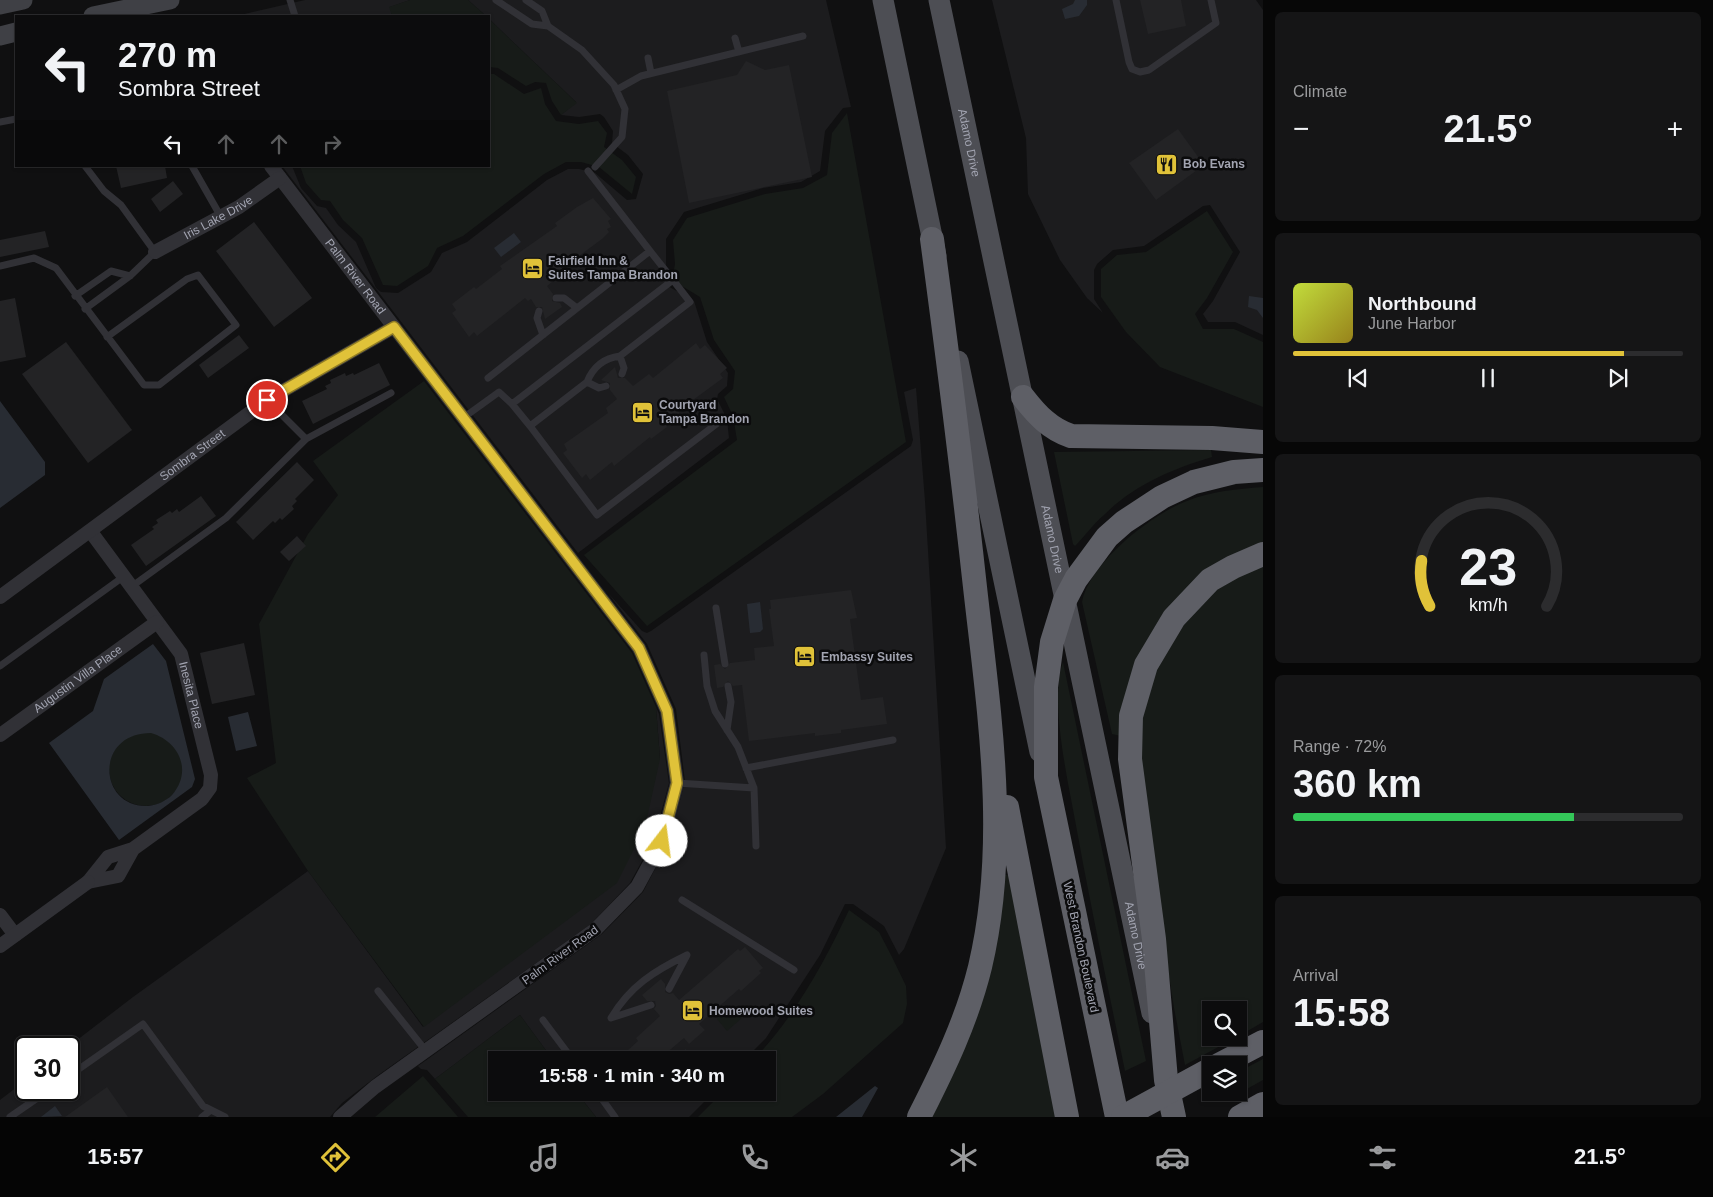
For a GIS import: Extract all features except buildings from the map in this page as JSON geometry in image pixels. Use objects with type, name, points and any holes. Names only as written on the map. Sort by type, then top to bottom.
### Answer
[{"type":"highway","points":[[919,1117],[953,1048],[969,1006],[986,934],[996,840],[989,715],[954,403],[932,239]]},
{"type":"highway","points":[[1023,397],[1047,424],[1058,432],[1071,436],[1212,438],[1263,442]]},
{"type":"highway","name":"West Brandon Boulevard","points":[[1116,1117],[1046,777],[1045,733],[1048,665],[1052,642],[1065,600],[1089,559],[1107,537],[1144,507],[1194,482],[1234,472],[1263,470]]},
{"type":"highway","points":[[1174,1117],[1166,1080],[1154,939],[1130,759],[1131,716],[1146,665],[1174,618],[1210,580],[1233,566],[1263,554]]},
{"type":"highway","points":[[989,715],[1066,1117]]},
{"type":"highway","points":[[1236,1056],[1263,1042]]},
{"type":"highway","points":[[1123,1117],[1202,1074]]},
{"type":"highway","points":[[1240,1117],[1263,1104]]},
{"type":"main road","points":[[883,0],[1046,777]]},
{"type":"main road","name":"Adamo Drive","points":[[939,0],[1166,1080]]},
{"type":"street","points":[[0,5],[23,0]]},
{"type":"street","points":[[98,15],[149,7],[170,0]]},
{"type":"street","points":[[0,36],[15,32]]},
{"type":"street","name":"Palm River Road","points":[[272,167],[639,648],[667,711],[677,783],[662,841],[637,887],[596,929],[368,1093],[340,1117]]},
{"type":"street","name":"Iris Lake Drive","points":[[155,252],[251,200],[280,178]]},
{"type":"street","name":"Sombra Street","points":[[0,597],[267,400],[394,327]]},
{"type":"street","name":"Inesita Place","points":[[0,946],[88,882],[108,857],[133,849],[202,799],[210,788],[211,775],[181,654],[90,532]]},
{"type":"street","name":"Augustin Villa Place","points":[[0,735],[156,622]]},
{"type":"street","name":"Inesita Place","points":[[88,882],[118,876],[133,849]]},
{"type":"street","points":[[0,915],[15,935]]},
{"type":"lane","points":[[290,0],[295,15]]},
{"type":"lane","points":[[496,0],[532,24],[548,26],[582,50],[616,90],[625,109],[622,138],[595,167]]},
{"type":"lane","points":[[526,0],[542,11],[548,26]]},
{"type":"lane","points":[[1116,0],[1129,62],[1132,69],[1140,72],[1149,70],[1216,23],[1211,0]]},
{"type":"lane","points":[[616,90],[640,76],[803,36]]},
{"type":"lane","points":[[735,38],[739,52]]},
{"type":"lane","points":[[648,58],[651,74]]},
{"type":"lane","points":[[0,122],[15,119]]},
{"type":"lane","points":[[85,309],[130,276],[155,252],[121,205],[104,191],[86,167]]},
{"type":"lane","points":[[193,167],[221,217]]},
{"type":"lane","points":[[530,426],[587,382],[592,371],[609,357],[620,356],[690,302],[588,171]]},
{"type":"lane","points":[[488,378],[650,251]]},
{"type":"lane","points":[[0,266],[34,258],[56,268],[75,296],[144,385],[159,385],[236,325],[198,275],[187,279],[107,337]]},
{"type":"lane","points":[[75,296],[111,271],[130,276]]},
{"type":"lane","points":[[512,404],[673,280]]},
{"type":"lane","points":[[556,298],[564,298],[577,308]]},
{"type":"lane","points":[[539,311],[537,318],[543,335]]},
{"type":"lane","points":[[620,356],[624,368],[622,374]]},
{"type":"lane","points":[[587,382],[599,388],[606,386]]},
{"type":"lane","points":[[463,418],[499,392],[512,404],[530,426],[597,515],[718,422]]},
{"type":"lane","points":[[0,666],[226,518],[306,439],[391,393]]},
{"type":"lane","points":[[267,400],[306,439]]},
{"type":"lane","points":[[716,608],[725,664]]},
{"type":"lane","points":[[704,655],[707,686],[715,711],[738,747],[754,788],[756,846]]},
{"type":"lane","points":[[727,730],[731,702],[728,686]]},
{"type":"lane","points":[[746,768],[893,740]]},
{"type":"lane","points":[[677,783],[754,788]]},
{"type":"lane","points":[[682,900],[794,970]]},
{"type":"lane","points":[[651,1005],[611,1018],[623,999],[655,971],[687,955],[669,989]]},
{"type":"lane","points":[[378,991],[426,1051]]},
{"type":"lane","points":[[543,1020],[566,1051]]},
{"type":"lane","points":[[80,1068],[143,1024],[203,1106],[225,1117]]},
{"type":"lane","points":[[10,1117],[33,1101]]},
{"type":"lane","points":[[603,1101],[615,1117]]},
{"type":"lane","points":[[202,1117],[211,1110]]},
{"type":"shaded area","points":[[305,0],[410,0],[390,7],[392,15],[240,15]]},
{"type":"shaded area","points":[[410,0],[468,0],[485,15],[392,15],[389,7]]},
{"type":"shaded area","points":[[468,0],[826,0],[851,107],[843,108],[825,131],[820,171],[801,182],[763,188],[684,212],[666,239],[666,285],[694,301],[707,342],[728,373],[727,386],[718,394],[717,399],[727,419],[729,438],[578,553],[283,167],[292,167],[301,188],[317,206],[326,208],[338,225],[356,242],[376,288],[381,292],[398,293],[431,272],[442,253],[467,242],[547,180],[568,169],[579,169],[595,173],[627,200],[636,199],[643,174],[628,155],[612,143],[613,131],[604,117],[600,114],[579,117],[561,115],[576,102],[490,20],[490,15],[485,15]]},
{"type":"shaded area","points":[[992,0],[1256,0],[1263,10],[1263,335],[1235,322],[1208,322],[1203,314],[1213,301],[1240,252],[1210,205],[1203,206],[1144,246],[1113,250],[1097,264],[1094,270],[1094,299],[1103,313],[1087,298],[1060,260],[1028,194],[1026,138]]},
{"type":"shaded area","points":[[1075,0],[1087,0],[1087,5],[1079,16],[1065,19],[1062,9],[1073,4]]},
{"type":"shaded area","points":[[490,20],[577,103],[561,115],[552,101],[546,83],[535,82],[526,86],[498,68],[490,67]]},
{"type":"shaded area","points":[[490,74],[494,74],[524,94],[541,88],[545,104],[556,121],[579,124],[598,121],[607,133],[604,147],[622,160],[636,177],[632,194],[599,167],[581,162],[566,162],[544,174],[463,236],[437,248],[428,266],[397,286],[383,285],[362,238],[343,220],[330,201],[321,200],[306,183],[300,167],[490,167]]},
{"type":"shaded area","points":[[847,113],[906,442],[647,626],[584,555],[737,440],[733,416],[724,397],[733,389],[735,371],[714,340],[700,297],[672,280],[675,264],[673,240],[687,218],[765,194],[803,188],[827,175],[832,133]]},
{"type":"shaded area","points":[[1207,211],[1233,252],[1207,298],[1195,314],[1203,329],[1234,329],[1263,342],[1263,407],[1160,367],[1126,332],[1101,297],[1101,269],[1117,255],[1146,252]]},
{"type":"shaded area","points":[[514,233],[521,242],[501,257],[494,248]]},
{"type":"shaded area","points":[[1249,296],[1263,298],[1263,318],[1257,310],[1248,307]]},
{"type":"shaded area","points":[[424,381],[632,653],[656,707],[660,759],[645,827],[617,883],[424,1027],[308,871],[247,778],[276,763],[259,624],[308,534],[338,495],[313,461]]},
{"type":"shaded area","points":[[916,388],[925,501],[946,848],[904,949],[899,955],[884,926],[853,904],[845,904],[820,955],[766,1038],[753,1051],[546,1051],[520,1015],[435,1079],[427,1070],[421,1069],[418,1066],[602,934],[643,892],[669,842],[685,781],[676,709],[647,644],[608,593],[642,631],[647,633],[651,631],[911,446],[913,440],[904,392]]},
{"type":"shaded area","points":[[0,401],[45,462],[45,475],[0,508]]},
{"type":"shaded area","points":[[1211,450],[1212,457],[1154,479],[1128,495],[1100,519],[1075,546],[1073,544],[1054,452]]},
{"type":"shaded area","points":[[1263,487],[1263,544],[1186,592],[1125,737],[1112,734],[1082,602],[1087,587],[1096,572],[1109,556],[1140,528],[1173,507],[1215,493]]},
{"type":"shaded area","points":[[1263,559],[1263,1022],[1247,1031],[1247,1001],[1202,1001],[1202,1046],[1220,1046],[1185,1065],[1174,1008],[1142,801],[1136,723],[1164,644],[1212,590]]},
{"type":"shaded area","points":[[760,602],[763,629],[760,632],[750,633],[747,604]]},
{"type":"shaded area","points":[[153,644],[166,661],[195,779],[192,787],[119,840],[49,743],[93,711],[104,679]],"holes":[[[151,733],[169,743],[180,758],[182,776],[178,786],[170,797],[158,804],[148,806],[131,803],[119,795],[112,784],[109,770],[112,757],[119,745],[132,736]]]},
{"type":"shaded area","points":[[1063,662],[1146,1061],[1125,1071],[1064,763],[1058,697],[1059,678]]},
{"type":"shaded area","points":[[656,707],[659,714],[669,783],[654,839],[630,883],[591,924],[377,1076],[342,1103],[330,1117],[0,1117],[0,1100],[15,1088],[15,1101],[80,1101],[80,1038],[133,997],[308,871],[423,1027],[660,759]]},
{"type":"shaded area","points":[[248,712],[257,746],[236,751],[228,717]]},
{"type":"shaded area","points":[[146,732],[160,735],[172,743],[180,755],[183,769],[180,783],[172,795],[160,803],[146,806],[132,803],[120,795],[112,783],[109,769],[112,755],[120,743],[132,735]]},
{"type":"shaded area","points":[[1002,875],[1009,875],[1056,1117],[931,1117]]},
{"type":"shaded area","points":[[849,910],[879,932],[906,986],[907,1004],[903,1023],[823,1094],[792,1117],[698,1117],[714,1101],[776,1101],[776,1051],[761,1051],[795,1008],[829,950]]},
{"type":"shaded area","points":[[731,1006],[742,1018],[727,1031],[717,1019]]},
{"type":"shaded area","points":[[520,1015],[546,1051],[488,1051],[488,1101],[583,1101],[596,1117],[468,1117],[435,1079]]},
{"type":"shaded area","points":[[1263,1059],[1263,1080],[1247,1089],[1247,1067]]},
{"type":"shaded area","points":[[423,1076],[458,1117],[375,1117]]},
{"type":"shaded area","points":[[875,1086],[878,1088],[862,1117],[836,1117]]},
{"type":"shaded area","points":[[583,1101],[705,1101],[689,1117],[596,1117]]},
{"type":"shaded area","points":[[55,1106],[62,1116],[41,1117]]},
{"type":"place","name":"Bob Evans","points":[[1167,164]]},
{"type":"place","name":"Fairfield Inn & Suites Tampa Brandon","points":[[532,268]]},
{"type":"place","name":"Courtyard Tampa Brandon","points":[[643,412]]},
{"type":"place","name":"Embassy Suites","points":[[805,657]]},
{"type":"place","name":"Homewood Suites","points":[[693,1011]]},
{"type":"route","points":[[267,400],[394,327],[639,648],[667,711],[677,783],[662,841]]}]
